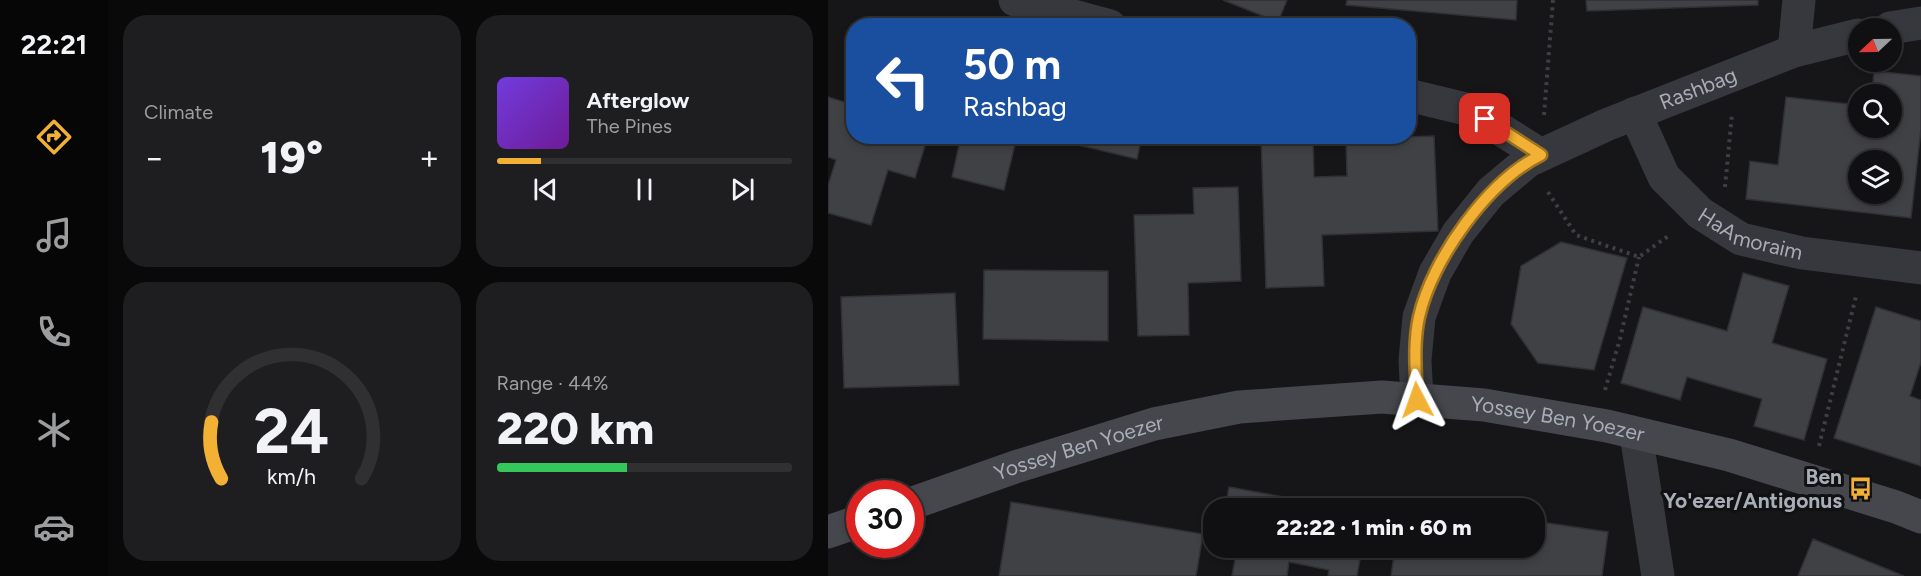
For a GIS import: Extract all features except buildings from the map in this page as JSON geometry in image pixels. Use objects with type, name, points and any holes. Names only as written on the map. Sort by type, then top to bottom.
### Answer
[{"type":"street","points":[[1015,0],[1081,18]]},
{"type":"street","points":[[1794,51],[1799,0]]},
{"type":"street","points":[[1902,26],[1921,23]]},
{"type":"street","name":"Rashbag","points":[[1417,400],[1415,360],[1419,317],[1435,273],[1458,233],[1491,192],[1535,158],[1606,125],[1794,51],[1848,38]]},
{"type":"street","points":[[1416,97],[1470,110],[1535,158]]},
{"type":"street","name":"HaAmoraim","points":[[1635,114],[1664,177],[1711,220],[1741,239],[1802,253],[1921,268]]},
{"type":"street","name":"Yossey Ben Yoezer","points":[[924,499],[1015,467],[1154,424],[1239,407],[1382,397],[1484,405],[1607,426],[1729,455],[1921,517]]},
{"type":"street","points":[[1636,434],[1658,576]]},
{"type":"street","points":[[828,532],[846,526]]},
{"type":"path","points":[[1547,78],[1553,0]]},
{"type":"path","points":[[1535,158],[1576,236],[1639,257],[1711,220],[1735,74]]},
{"type":"path","points":[[1620,339],[1616,345],[1604,386],[1604,396],[1620,339],[1639,257]]},
{"type":"path","points":[[1811,481],[1864,260]]},
{"type":"place","name":"Ben Yo'ezer/Antigonus","points":[[1860,489]]},
{"type":"route","points":[[1417,400],[1415,360],[1419,317],[1435,273],[1458,233],[1491,192],[1528,161],[1541,155],[1485,119]]}]
